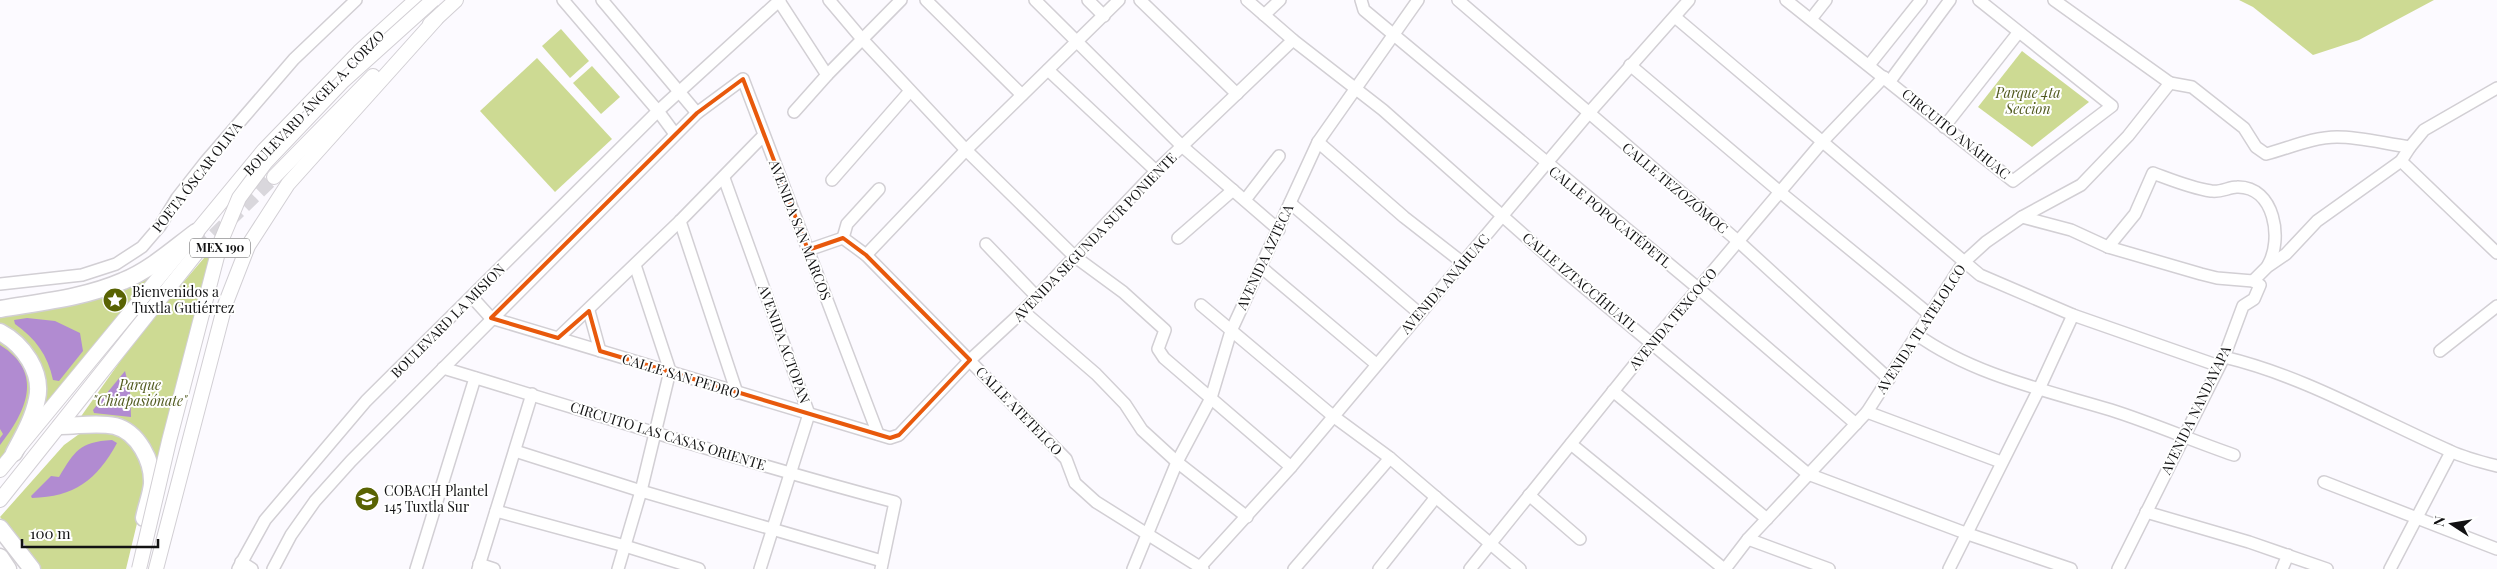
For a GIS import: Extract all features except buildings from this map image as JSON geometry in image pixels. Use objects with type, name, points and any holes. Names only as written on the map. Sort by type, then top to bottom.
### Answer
[{"type":"highway","points":[[0,309],[84,294],[123,281],[146,269],[196,232]]},
{"type":"highway","points":[[0,332],[9,337],[26,353],[36,377],[38,398],[31,420],[14,453]]},
{"type":"highway","points":[[61,426],[100,424],[116,427],[129,434],[142,448],[150,465],[152,484],[133,569]]},
{"type":"highway","points":[[0,528],[32,569]]},
{"type":"highway","points":[[0,558],[8,569]]},
{"type":"main road","name":"BOULEVARD ÁNGEL A. CORZO","points":[[196,232],[264,150],[360,52],[416,0]]},
{"type":"main road","name":"MEX 190","points":[[139,569],[169,440],[217,259],[229,219],[239,198],[265,163],[343,81],[433,0]]},
{"type":"main road","name":"BOULEVARD ÁNGEL A. CORZO","points":[[274,177],[363,85],[456,0]]},
{"type":"main road","points":[[156,569],[225,305],[248,246],[288,184],[436,19]]},
{"type":"main road","name":"MEX 190","points":[[0,470],[196,232]]},
{"type":"main road","name":"MEX 190","points":[[0,500],[61,426],[199,250]]},
{"type":"street","name":"POETA ÓSCAR OLIVA","points":[[0,284],[82,275],[116,264],[142,247],[160,226],[206,161],[281,74],[356,0]]},
{"type":"street","points":[[563,0],[658,111],[675,134]]},
{"type":"street","points":[[602,0],[680,90],[697,113]]},
{"type":"street","points":[[779,0],[827,75]]},
{"type":"street","name":"BOULEVARD LA MISION","points":[[240,566],[265,520],[366,401],[658,111],[779,0]]},
{"type":"street","points":[[829,0],[910,91],[966,150],[1074,256],[1123,292],[1165,330],[1158,349],[1164,358],[1291,467]]},
{"type":"street","points":[[794,112],[862,38],[902,0]]},
{"type":"street","points":[[926,0],[1022,95]]},
{"type":"street","points":[[1035,0],[1183,147],[1279,230]]},
{"type":"street","points":[[1088,0],[1104,16]]},
{"type":"street","points":[[866,255],[966,150],[1119,0]]},
{"type":"street","points":[[1140,0],[1237,94]]},
{"type":"street","name":"CALLE IZTACCÍHUATL","points":[[1247,0],[1293,40],[1383,110],[1561,268],[1808,474],[1968,534],[2071,569]]},
{"type":"street","points":[[1264,15],[1280,0]]},
{"type":"street","name":"AVENIDA AZTECA","points":[[1133,569],[1146,533],[1177,462],[1211,398],[1231,330],[1279,230],[1318,142],[1418,0]]},
{"type":"street","name":"CALLE TEZOZÓMOC","points":[[1458,0],[1588,114],[1739,242],[1888,378]]},
{"type":"street","name":"AVENIDA ANÁHUAC","points":[[1202,568],[1291,467],[1630,65],[1690,0]]},
{"type":"street","name":"CIRCUITO ANÁHUAC","points":[[1786,0],[2013,181],[2112,106],[1978,0]]},
{"type":"street","points":[[1811,19],[1826,0]]},
{"type":"street","points":[[1869,65],[1921,0]]},
{"type":"street","name":"AVENIDA TEXCOCO","points":[[1470,569],[1652,343],[1739,242],[1822,141],[1887,79],[1950,0]]},
{"type":"street","points":[[2054,0],[2170,82],[2192,87],[2244,128],[2256,147],[2266,154],[2320,139],[2337,137],[2362,138],[2410,147]]},
{"type":"street","name":"CALLE POPOCATÉPETL","points":[[1362,5],[1546,164],[1699,289],[1856,424]]},
{"type":"street","points":[[1675,17],[1980,276],[2073,315],[2222,361],[2255,364],[2341,398],[2451,452],[2497,466]]},
{"type":"street","points":[[1944,126],[2018,33]]},
{"type":"street","name":"AVENIDA SEGUNDA SUR PONIENTE","points":[[898,435],[970,360],[1024,311],[1036,296],[1156,171],[1293,40]]},
{"type":"street","points":[[1630,65],[1780,192],[1929,314]]},
{"type":"street","points":[[1048,70],[1156,171]]},
{"type":"street","name":"AVENIDA SAN MARCOS","points":[[697,113],[743,79],[763,136],[878,434]]},
{"type":"street","name":"AVENIDA TLATELOLCO","points":[[1724,569],[1748,539],[1867,412],[1963,263],[1986,242],[2022,217],[2081,185],[2122,144],[2170,82]]},
{"type":"street","points":[[2022,217],[2071,230],[2108,248],[2217,278],[2253,281],[2267,267],[2286,254],[2317,221],[2401,161],[2424,130],[2497,88]]},
{"type":"street","points":[[832,180],[910,91]]},
{"type":"street","name":"BOULEVARD LA MISION","points":[[273,569],[291,535],[315,500],[389,421],[697,113]]},
{"type":"street","points":[[558,338],[724,178],[763,136]]},
{"type":"street","points":[[1318,142],[1404,217],[1463,263]]},
{"type":"street","points":[[1245,200],[1280,156]]},
{"type":"street","points":[[2401,161],[2497,253]]},
{"type":"street","points":[[2108,248],[2135,214],[2153,173],[2213,192],[2237,187],[2260,195],[2270,207],[2274,227],[2274,256],[2267,267]]},
{"type":"street","name":"AVENIDA ACTOPAN","points":[[724,178],[809,414],[760,569]]},
{"type":"street","points":[[808,250],[843,238],[848,224],[879,189]]},
{"type":"street","points":[[1178,238],[1232,190]]},
{"type":"street","points":[[1290,203],[1419,313]]},
{"type":"street","points":[[680,221],[737,393]]},
{"type":"street","name":"CALLE ATETELCO","points":[[843,238],[866,255],[1066,459],[1075,483],[1096,502],[1202,568]]},
{"type":"street","points":[[986,244],[1036,296]]},
{"type":"street","points":[[618,569],[642,492],[670,371],[635,264]]},
{"type":"street","points":[[1261,267],[1376,364]]},
{"type":"street","name":"AVENIDA NANDAYAPA","points":[[2118,569],[2222,361],[2243,306],[2254,299],[2259,290],[2260,285],[2253,281]]},
{"type":"street","points":[[472,297],[491,318]]},
{"type":"street","points":[[1201,305],[1333,416],[1390,458],[1520,569]]},
{"type":"street","points":[[2440,351],[2497,306]]},
{"type":"street","points":[[588,311],[600,352]]},
{"type":"street","points":[[1024,311],[1096,374],[1125,404],[1142,430],[1177,462],[1246,517]]},
{"type":"street","points":[[1949,569],[2039,389],[2073,315]]},
{"type":"street","name":"CALLE SAN PEDRO","points":[[491,318],[890,438],[898,435]]},
{"type":"street","points":[[1916,334],[1940,351],[1958,359],[2039,389],[2114,411],[2234,455]]},
{"type":"street","name":"CIRCUITO LAS CASAS ORIENTE","points":[[442,368],[656,431],[789,474],[895,502],[882,565]]},
{"type":"street","points":[[416,569],[475,378]]},
{"type":"street","points":[[1613,391],[1767,519]]},
{"type":"street","points":[[494,569],[479,567],[532,394]]},
{"type":"street","points":[[1867,412],[2001,462]]},
{"type":"street","points":[[1571,444],[1724,569]]},
{"type":"street","points":[[515,451],[642,492],[772,528],[882,565]]},
{"type":"street","points":[[2390,569],[2451,452]]},
{"type":"street","points":[[1294,569],[1390,458]]},
{"type":"street","points":[[2324,482],[2497,549]]},
{"type":"street","points":[[1529,495],[1580,539]]},
{"type":"street","points":[[1379,569],[1436,497]]},
{"type":"street","points":[[496,511],[625,546],[700,569]]},
{"type":"street","points":[[2146,512],[2288,555],[2327,569]]},
{"type":"street","points":[[1748,539],[1829,569]]},
{"type":"street","points":[[2282,569],[2288,555]]},
{"type":"street","points":[[240,566],[252,569]]},
{"type":"highlighted area","points":[[743,79],[808,250],[843,238],[866,255],[970,360],[899,435],[890,438],[600,351],[589,311],[558,338],[491,318],[697,113]]},
{"type":"green space","points":[[2239,0],[2434,0],[2359,40],[2313,55],[2253,7]]},
{"type":"green space","points":[[561,29],[589,61],[570,78],[542,46]]},
{"type":"green space","name":"Parque 4ta Seccion","points":[[2022,51],[2089,102],[2032,147],[1978,107]]},
{"type":"green space","points":[[537,58],[612,139],[555,192],[480,111]]},
{"type":"green space","points":[[592,66],[620,97],[601,114],[573,83]]},
{"type":"green space","name":"Parque \"Chiapasiónate\"","points":[[204,258],[210,258],[157,468],[146,442],[77,422],[141,332]]},
{"type":"green space","name":"Parque \"Chiapasiónate\"","points":[[159,268],[39,417],[41,373],[39,363],[27,345],[0,326],[0,316]]},
{"type":"green space","points":[[0,337],[12,344],[33,376],[29,419],[0,463]]},
{"type":"green space","name":"Parque \"Chiapasiónate\"","points":[[96,431],[119,435],[141,456],[146,486],[126,569],[40,569],[35,559],[0,517],[64,445],[82,432]]},
{"type":"shaded area","points":[[27,318],[55,321],[80,333],[83,351],[59,381],[53,380],[48,363],[40,348],[29,335],[15,324],[14,320]]},
{"type":"shaded area","points":[[0,345],[14,356],[23,368],[27,380],[27,393],[17,419],[0,445],[0,438],[3,434],[0,429]]},
{"type":"shaded area","points":[[125,371],[130,391],[131,417],[94,413],[93,410]]},
{"type":"shaded area","points":[[112,440],[117,443],[109,456],[101,467],[83,484],[60,494],[32,498],[31,496],[51,476],[59,477],[74,454],[79,450],[92,443]]},
{"type":"tunnel","points":[[199,250],[274,177]]},
{"type":"place","name":"Bienvenidos a Tuxtla Gutiérrez","points":[[115,300]]},
{"type":"place","name":"COBACH Plantel 145 Tuxtla Sur","points":[[367,499]]}]
